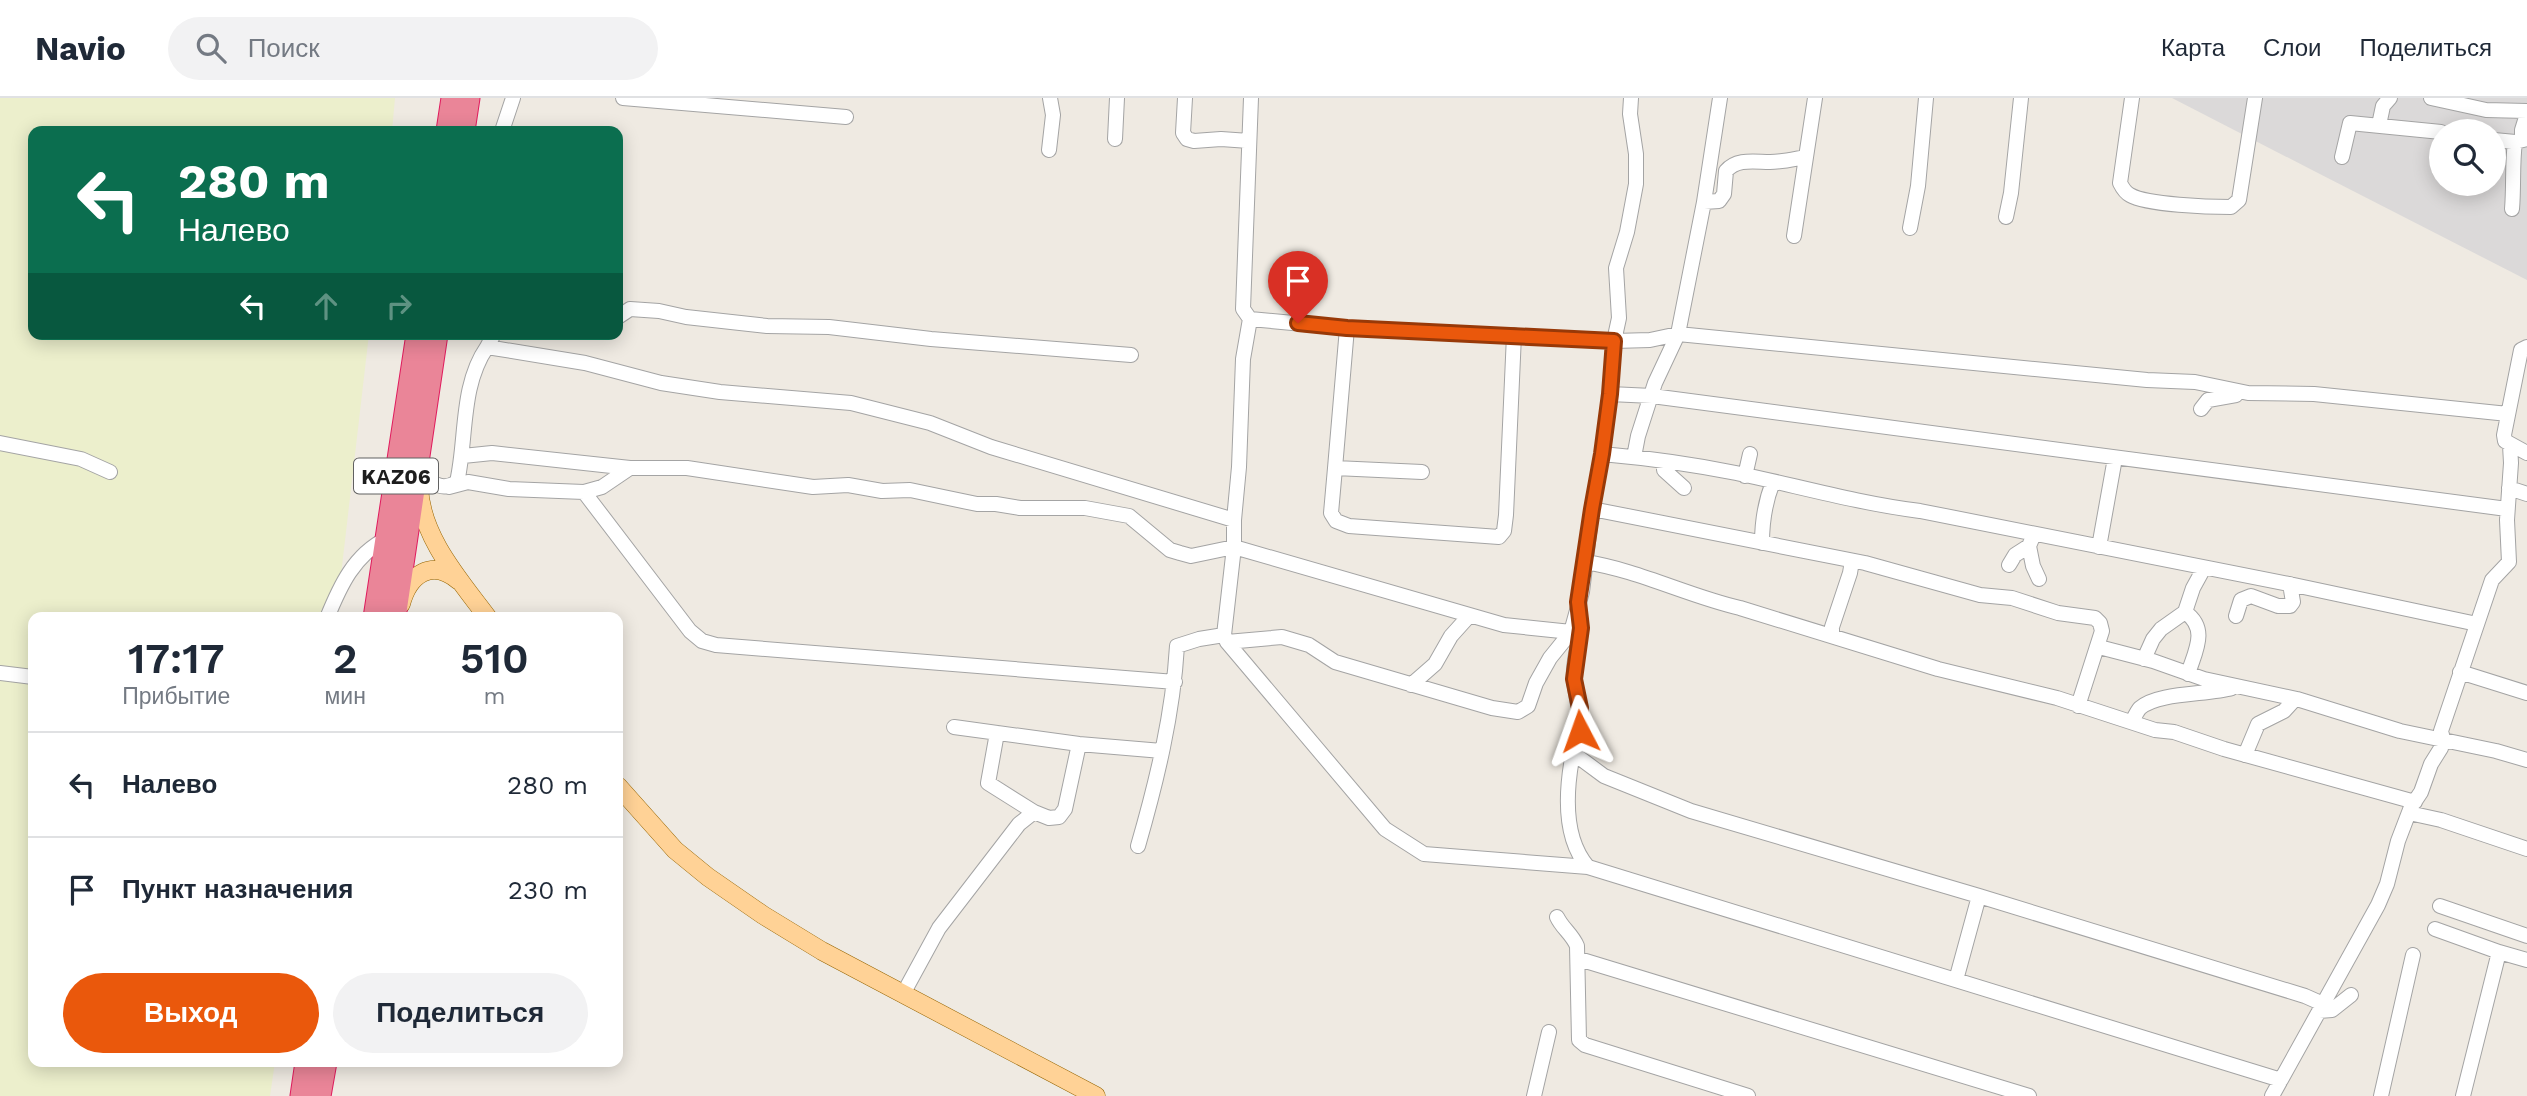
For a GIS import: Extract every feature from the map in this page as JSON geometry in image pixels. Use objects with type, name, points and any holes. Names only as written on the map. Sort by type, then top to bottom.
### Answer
[{"type":"highway","points":[[448,126],[452,98]]},
{"type":"highway","points":[[465,126],[469,98]]},
{"type":"highway","name":"KАZ06","points":[[375,612],[416,340]]},
{"type":"highway","name":"KАZ06","points":[[397,612],[437,340]]},
{"type":"highway","points":[[307,1067],[311,1094]]},
{"type":"highway","points":[[311,1094],[324,1067]]},
{"type":"main road","points":[[418,465],[423,519],[464,586],[484,612]]},
{"type":"main road","points":[[398,612],[414,578],[422,572],[438,570],[451,574],[464,586]]},
{"type":"main road","points":[[623,792],[675,850],[708,877],[763,915],[822,951],[1096,1096]]},
{"type":"street","points":[[504,126],[513,98]]},
{"type":"street","points":[[623,98],[846,117]]},
{"type":"street","points":[[1049,150],[1053,114],[1050,98]]},
{"type":"street","points":[[1115,139],[1117,98]]},
{"type":"street","points":[[1185,98],[1183,133],[1187,139],[1249,141]]},
{"type":"street","points":[[1251,98],[1243,309],[1250,318],[1347,328],[1614,341],[1650,340],[1678,334],[2210,385],[2248,393],[2326,395],[2508,414]]},
{"type":"street","points":[[1138,846],[1162,751],[1175,682],[1177,646],[1206,637],[1282,637],[1309,645],[1335,662],[1492,708],[1518,712],[1528,706],[1536,683],[1571,632],[1585,562],[1619,318],[1616,268],[1636,184],[1631,98]]},
{"type":"street","points":[[1634,457],[1637,436],[1661,367],[1678,334],[1704,202],[1720,98]]},
{"type":"street","points":[[1794,236],[1815,98]]},
{"type":"street","points":[[1910,228],[1918,186],[1926,98]]},
{"type":"street","points":[[2006,217],[2021,98]]},
{"type":"street","points":[[2132,98],[2120,183],[2130,195],[2147,200],[2231,207],[2239,200],[2255,98]]},
{"type":"street","points":[[2379,125],[2383,106],[2390,98]]},
{"type":"street","points":[[2431,98],[2486,110],[2527,112],[2521,140],[2512,159],[2515,178],[2512,209]]},
{"type":"street","points":[[2343,157],[2350,123],[2429,131]]},
{"type":"street","points":[[1711,153],[1736,164]]},
{"type":"street","points":[[1704,202],[1719,201],[1724,194],[1726,171],[1736,164],[1806,157]]},
{"type":"street","points":[[623,314],[630,309],[649,310],[767,326],[829,327],[931,339],[1131,355]]},
{"type":"street","points":[[1250,318],[1243,359],[1239,467],[1226,638],[1385,829],[1424,854],[1588,867],[2281,1080]]},
{"type":"street","points":[[1347,328],[1331,513],[1336,521],[1349,526],[1499,537],[1504,531],[1506,515],[1514,335]]},
{"type":"street","points":[[449,487],[457,482],[463,456],[470,389],[481,357],[490,341],[661,383],[720,392],[851,403],[930,423],[991,447],[1234,520]]},
{"type":"street","points":[[2527,347],[2521,350],[2505,441],[2527,453]]},
{"type":"street","points":[[2210,385],[2212,392],[2204,405],[2248,393]]},
{"type":"street","points":[[1610,394],[1652,396],[2508,509]]},
{"type":"street","points":[[0,443],[81,459],[110,472]]},
{"type":"street","points":[[2272,1096],[2378,905],[2412,807],[2441,748],[2441,731],[2492,580],[2509,562],[2510,445]]},
{"type":"street","points":[[463,456],[492,453],[630,468],[687,468],[813,487],[848,485],[882,491],[910,490],[977,504],[1084,509],[1129,516],[1170,550],[1191,556],[1234,547],[1504,625],[1571,632]]},
{"type":"street","points":[[1602,454],[1745,475],[1850,500],[1920,510],[2032,540],[2099,547],[2477,624]]},
{"type":"street","points":[[1745,475],[1750,454]]},
{"type":"street","points":[[2099,547],[2115,458]]},
{"type":"street","points":[[1664,461],[1664,470],[1684,488]]},
{"type":"street","points":[[418,465],[433,484],[440,487],[468,482],[509,489],[584,492],[602,487],[630,468]]},
{"type":"street","points":[[1335,468],[1422,472]]},
{"type":"street","points":[[1762,543],[1762,520],[1773,482]]},
{"type":"street","points":[[2509,488],[2527,494]]},
{"type":"street","points":[[584,492],[690,632],[702,641],[730,646],[1175,682]]},
{"type":"street","points":[[1592,509],[1852,561],[1980,595],[2012,598],[2058,612],[2095,618],[2102,631],[2099,647],[2078,706]]},
{"type":"street","points":[[330,612],[350,571],[373,546],[386,539]]},
{"type":"street","points":[[2009,565],[2015,555],[2032,540]]},
{"type":"street","points":[[2032,540],[2033,566],[2039,579]]},
{"type":"street","points":[[1832,635],[1852,561]]},
{"type":"street","points":[[1585,562],[1639,576],[1710,601],[1832,635],[1938,669],[2057,698],[2155,730],[2174,732],[2412,807],[2441,820],[2527,849]]},
{"type":"street","points":[[2144,659],[2149,645],[2161,629],[2185,612],[2193,588],[2204,568]]},
{"type":"street","points":[[2235,616],[2241,600],[2250,596],[2278,606],[2290,606],[2293,602],[2290,584]]},
{"type":"street","points":[[1578,602],[1581,628],[1574,679],[1580,708],[1580,731],[1573,753],[1569,830],[1581,859],[1588,867]]},
{"type":"street","points":[[2185,612],[2196,622],[2200,634],[2182,672],[2187,684],[2198,693]]},
{"type":"street","points":[[1411,685],[1435,664],[1451,636],[1469,616]]},
{"type":"street","points":[[2099,647],[2236,687],[2295,699],[2400,731],[2527,760]]},
{"type":"street","points":[[2460,672],[2527,693]]},
{"type":"street","points":[[0,673],[28,676]]},
{"type":"street","points":[[2132,722],[2140,708],[2151,702],[2236,687]]},
{"type":"street","points":[[2245,755],[2258,724],[2284,711],[2295,699]]},
{"type":"street","points":[[954,727],[1079,744],[1162,751]]},
{"type":"street","points":[[997,733],[988,783],[1034,812],[1049,818],[1059,817],[1065,809],[1079,744]]},
{"type":"street","points":[[1573,753],[1604,775],[1691,811],[1979,896],[2323,1004],[2357,995]]},
{"type":"street","points":[[903,994],[939,928],[1019,824],[1034,812]]},
{"type":"street","points":[[1956,980],[1979,896]]},
{"type":"street","points":[[2440,906],[2527,936]]},
{"type":"street","points":[[1557,917],[1573,936],[1577,946],[1579,1040],[1585,1045],[1748,1096]]},
{"type":"street","points":[[2435,929],[2527,960]]},
{"type":"street","points":[[2463,1096],[2499,952]]},
{"type":"street","points":[[2381,1096],[2413,955]]},
{"type":"street","points":[[1579,959],[2029,1096]]},
{"type":"street","points":[[1534,1096],[1549,1032]]},
{"type":"shaded area","points":[[2172,98],[2527,98],[2527,280]]},
{"type":"green space","points":[[0,98],[395,98],[392,126],[28,126],[28,340],[368,340],[337,612],[28,612],[28,1067],[274,1067],[270,1096],[0,1096]]},
{"type":"route","points":[[1298,323],[1347,328],[1614,341],[1602,454],[1586,548],[1582,592],[1578,602],[1581,628],[1574,663],[1574,679],[1580,708],[1580,731]]}]
